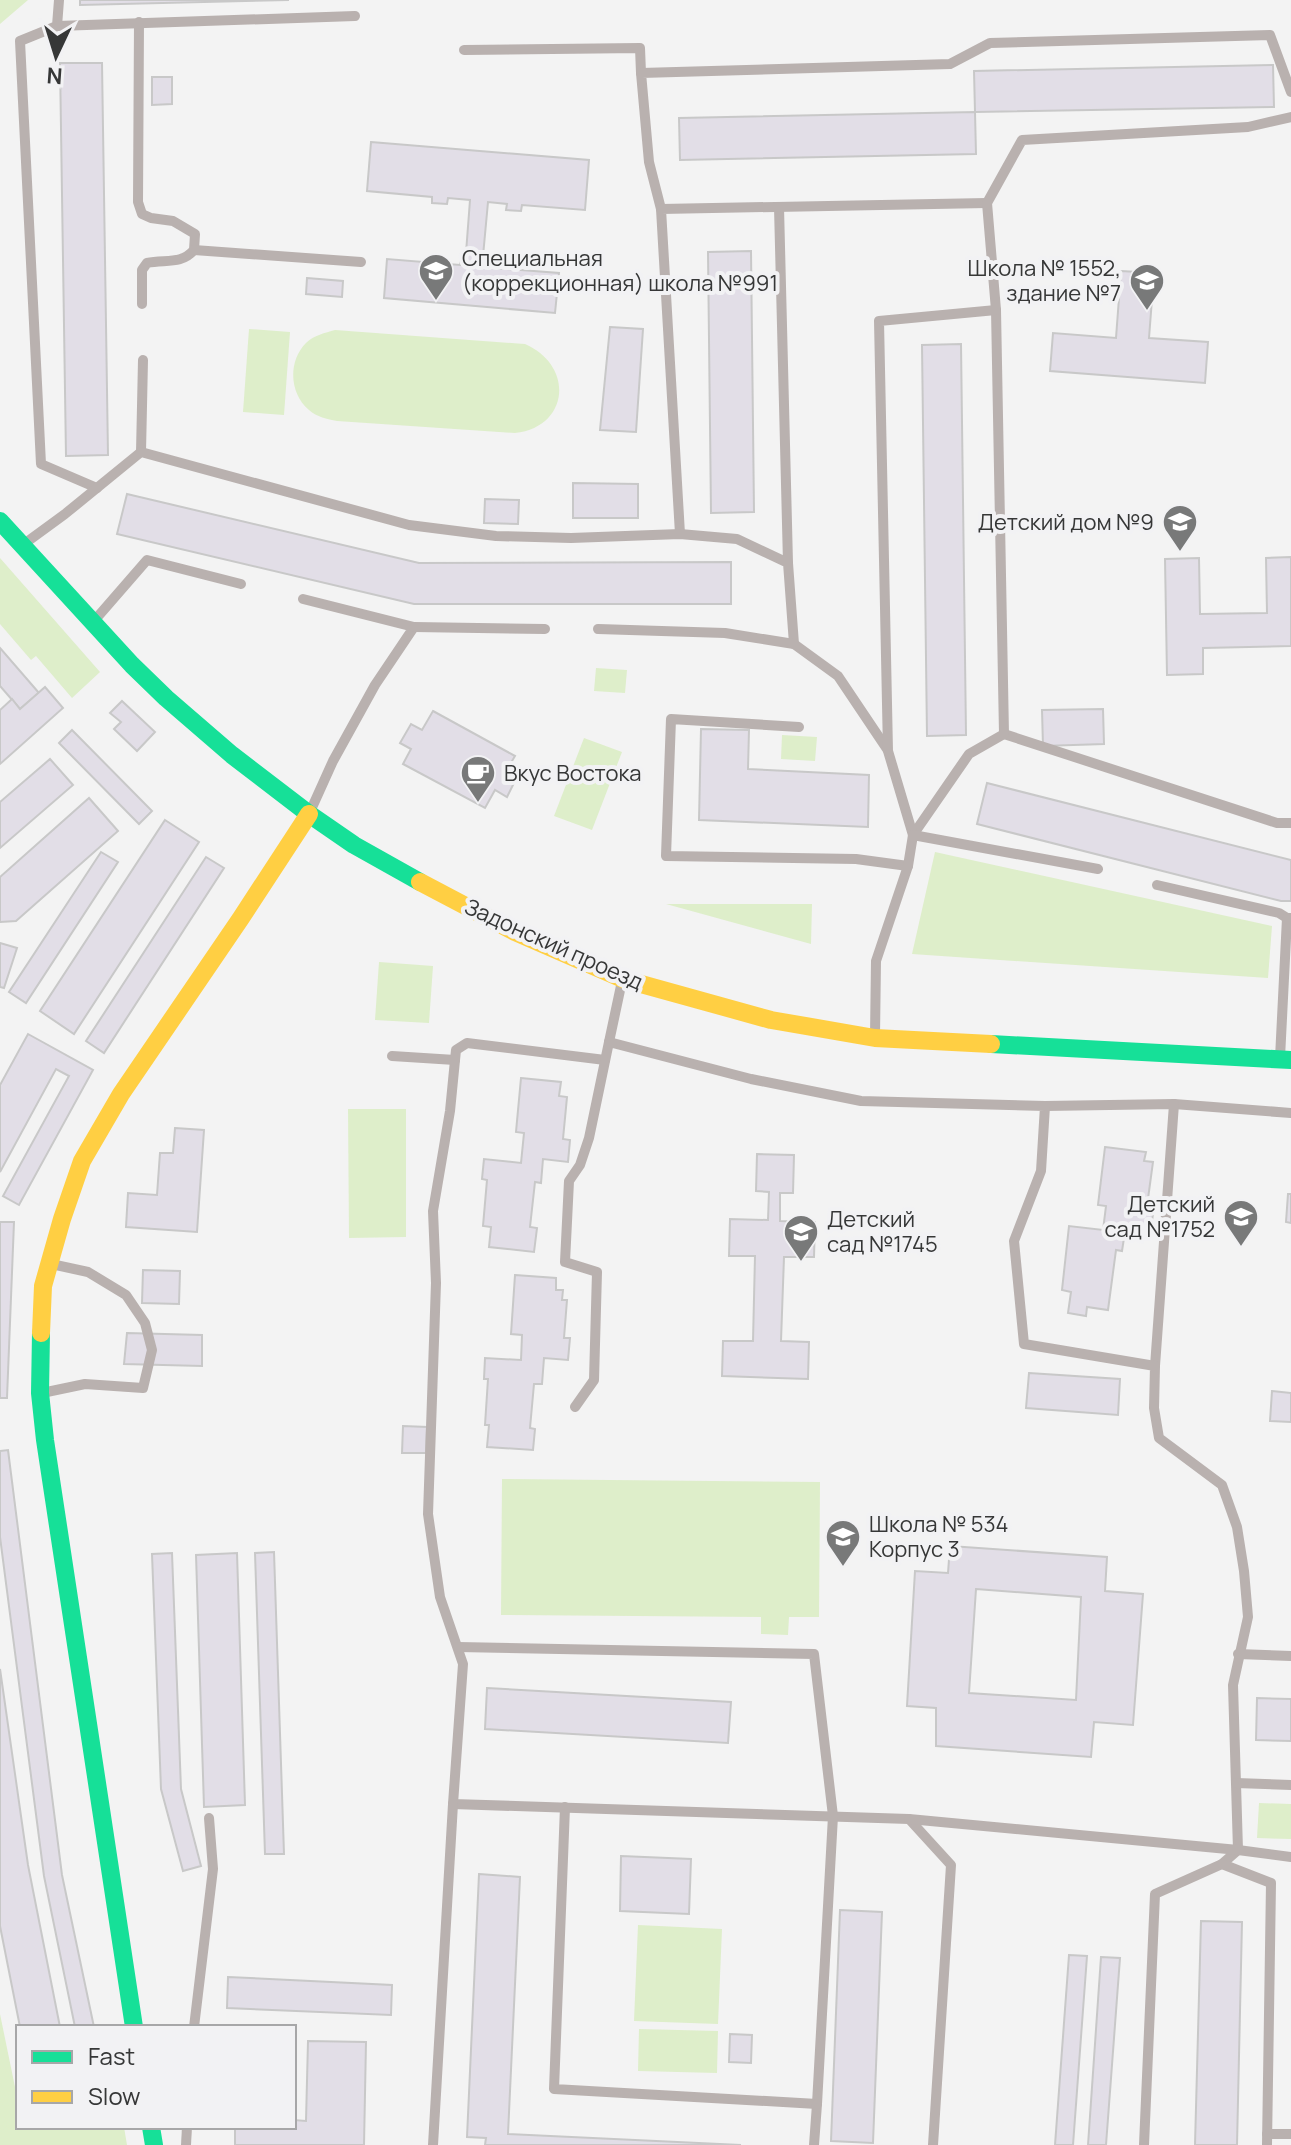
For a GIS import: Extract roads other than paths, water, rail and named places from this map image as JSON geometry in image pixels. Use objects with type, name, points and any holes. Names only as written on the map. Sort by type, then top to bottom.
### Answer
[{"type":"street","name":"Задонский проезд","points":[[0,521],[132,665],[198,728],[309,814],[354,845],[439,893],[515,932],[623,979],[771,1020],[875,1038],[1285,1060]]},
{"type":"street","points":[[134,2025],[60,1545],[40,1393],[43,1286],[82,1161],[121,1094],[309,814]]},
{"type":"lane","points":[[57,26],[59,0]]},
{"type":"lane","points":[[97,488],[41,464],[20,41],[57,26],[355,16]]},
{"type":"lane","points":[[139,22],[138,202],[142,214],[173,221],[195,234],[194,250],[189,257],[174,262],[147,263],[142,270],[142,304]]},
{"type":"lane","points":[[641,73],[950,64],[990,43],[1270,35],[1291,92]]},
{"type":"lane","points":[[464,50],[640,48],[649,162],[661,209],[680,534]]},
{"type":"lane","points":[[1004,734],[996,310],[987,203],[1022,140],[1248,127],[1291,117]]},
{"type":"lane","points":[[661,209],[987,203]]},
{"type":"lane","points":[[779,207],[788,563],[794,644]]},
{"type":"lane","points":[[194,250],[361,262]]},
{"type":"lane","points":[[913,835],[888,751],[879,321],[996,310]]},
{"type":"lane","points":[[23,545],[141,452],[143,360]]},
{"type":"lane","points":[[141,452],[409,525],[496,536],[571,538],[680,534],[737,539],[788,563]]},
{"type":"lane","points":[[93,622],[147,560],[241,584]]},
{"type":"lane","points":[[303,599],[414,627],[545,629]]},
{"type":"lane","points":[[309,814],[333,761],[375,685],[414,627]]},
{"type":"lane","points":[[598,629],[725,633],[794,644],[838,676],[888,751]]},
{"type":"lane","points":[[799,727],[671,719],[666,856],[856,859],[908,866]]},
{"type":"lane","points":[[875,1038],[876,961],[908,866],[913,835],[969,754],[1004,734],[1277,823],[1291,823]]},
{"type":"lane","points":[[913,835],[1098,869]]},
{"type":"lane","points":[[1157,885],[1279,913],[1289,918],[1285,1060]]},
{"type":"lane","points":[[575,1407],[594,1380],[597,1272],[565,1262],[569,1181],[580,1165],[589,1138],[623,979]]},
{"type":"lane","points":[[609,1042],[751,1079],[861,1101],[1045,1106],[1174,1104],[1291,1113]]},
{"type":"lane","points":[[433,2145],[463,1664],[440,1597],[428,1514],[436,1283],[433,1211],[450,1111],[456,1050],[467,1043],[605,1060]]},
{"type":"lane","points":[[392,1056],[455,1060]]},
{"type":"lane","points":[[1174,1104],[1154,1408],[1159,1438],[1222,1485],[1237,1527],[1248,1617],[1233,1685],[1238,1850]]},
{"type":"lane","points":[[1045,1106],[1041,1171],[1014,1241],[1024,1344],[1155,1366]]},
{"type":"lane","points":[[40,1393],[85,1384],[143,1388],[152,1350],[145,1323],[126,1295],[88,1272],[49,1264]]},
{"type":"lane","points":[[458,1647],[814,1654],[833,1816],[814,2145]]},
{"type":"lane","points":[[1238,1654],[1291,1656]]},
{"type":"lane","points":[[1236,1783],[1291,1785]]},
{"type":"lane","points":[[453,1804],[909,1819],[1291,1857]]},
{"type":"lane","points":[[565,1807],[554,2089],[817,2104]]},
{"type":"lane","points":[[194,2025],[213,1869],[209,1818]]},
{"type":"lane","points":[[909,1819],[951,1865],[933,2145]]},
{"type":"lane","points":[[1144,2145],[1155,1894],[1222,1864],[1238,1850]]},
{"type":"lane","points":[[1222,1864],[1271,1883],[1267,2139],[1291,2134]]},
{"type":"place","name":"Специальная (коррекционная) школа №991","points":[[436,302]]},
{"type":"place","name":"Школа № 1552, здание №7","points":[[1147,312]]},
{"type":"place","name":"Детский дом №9","points":[[1180,553]]},
{"type":"place","name":"Вкус Востока","points":[[478,804]]},
{"type":"place","name":"Детский сад №1752","points":[[1241,1248]]},
{"type":"place","name":"Детский сад №1745","points":[[801,1263]]},
{"type":"place","name":"Школа № 534 Корпус 3","points":[[843,1568]]}]
